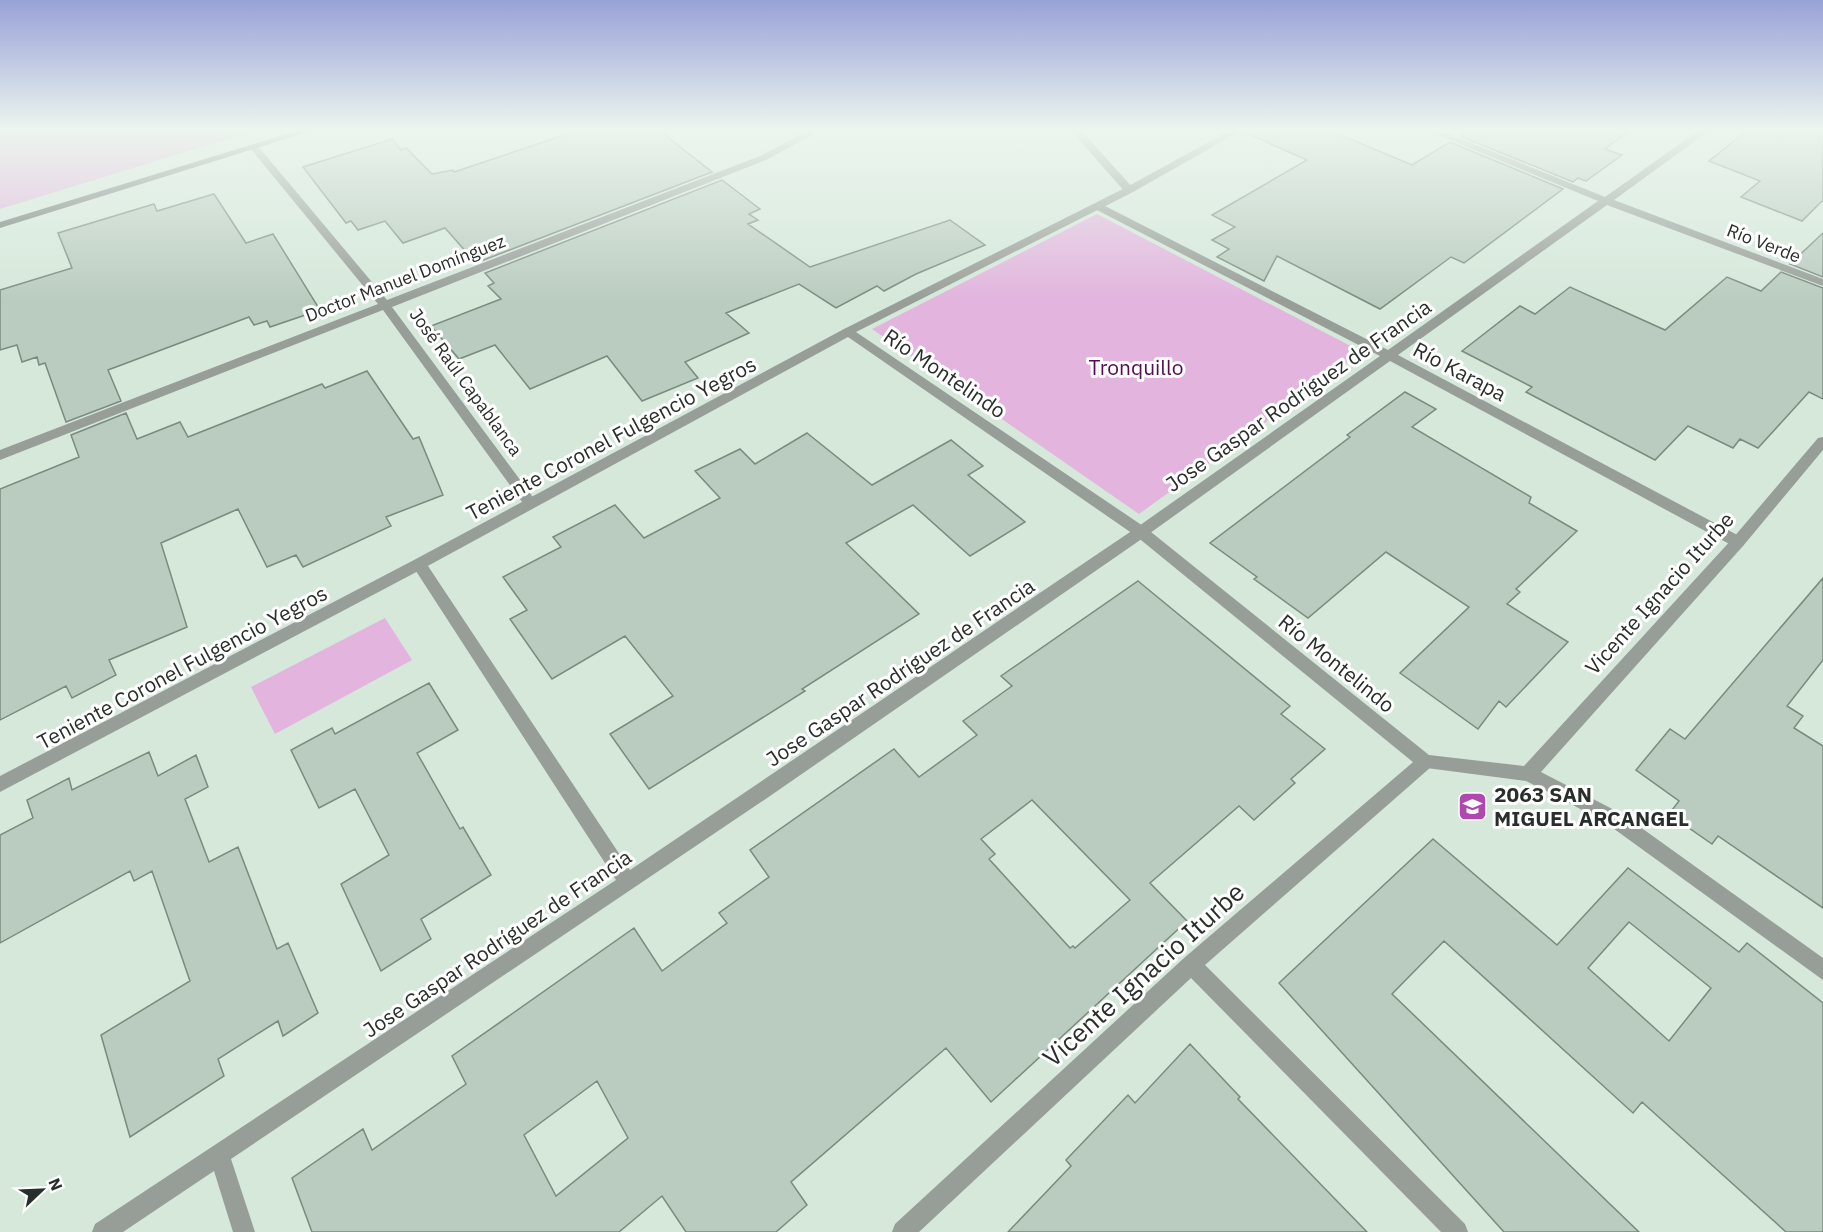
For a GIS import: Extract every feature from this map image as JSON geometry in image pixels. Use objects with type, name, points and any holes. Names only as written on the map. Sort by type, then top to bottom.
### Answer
[{"type":"main road","points":[[0,225],[129,185]]},
{"type":"street","name":"José Raúl Capablanca","points":[[286,185],[385,305],[530,502]]},
{"type":"street","name":"Doctor Manuel Domínguez","points":[[0,455],[692,185]]},
{"type":"street","points":[[1125,185],[1129,190]]},
{"type":"street","name":"Teniente Coronel Fulgencio Yegros","points":[[0,784],[419,564],[848,332],[1137,185]]},
{"type":"street","name":"Río Verde","points":[[1568,185],[1823,283]]},
{"type":"street","name":"Jose Gaspar Rodríguez de Francia","points":[[103,1232],[764,791],[1141,532],[1390,356],[1625,185]]},
{"type":"street","name":"Río Karapa","points":[[1097,206],[1390,356],[1738,542]]},
{"type":"street","name":"Río Montelindo","points":[[848,332],[1141,532],[1425,762]]},
{"type":"street","name":"Vicente Ignacio Iturbe","points":[[1527,774],[1738,542],[1823,441]]},
{"type":"street","points":[[419,564],[627,881]]},
{"type":"street","points":[[1425,762],[1527,774],[1616,820],[1823,970]]},
{"type":"street","name":"Vicente Ignacio Iturbe","points":[[903,1232],[1191,965],[1425,762]]},
{"type":"street","points":[[1191,965],[1457,1232]]},
{"type":"street","points":[[219,1154],[244,1232]]},
{"type":"green space","points":[[0,185],[76,185],[0,209]]},
{"type":"green space","name":"Tronquillo","points":[[1097,214],[1362,352],[1139,514],[872,329]]},
{"type":"green space","points":[[385,618],[412,660],[275,734],[251,687]]},
{"type":"building","points":[[317,185],[677,185],[476,263],[445,228],[403,243],[385,221],[358,230],[351,221],[346,223]]},
{"type":"building","points":[[708,185],[729,185],[760,209],[749,214],[758,220],[748,224],[810,267],[950,220],[985,245],[916,274],[884,291],[877,286],[836,308],[799,284],[726,313],[749,333],[685,362],[698,378],[642,401],[607,356],[530,389],[495,345],[459,359],[431,326],[501,299],[488,286],[494,283],[485,273]]},
{"type":"building","points":[[1263,185],[1555,185],[1563,189],[1464,263],[1451,257],[1380,309],[1277,256],[1264,281],[1217,257],[1229,249],[1212,240],[1235,227],[1212,215]]},
{"type":"building","points":[[1755,185],[1823,185],[1823,200],[1802,221],[1741,197]]},
{"type":"building","points":[[214,194],[246,243],[273,234],[320,310],[270,327],[267,321],[254,325],[249,317],[108,370],[121,401],[66,422],[45,363],[39,365],[37,357],[22,362],[17,345],[0,350],[0,290],[72,268],[58,233],[154,204],[157,211]]},
{"type":"building","points":[[1823,233],[1823,277],[1790,264]]},
{"type":"building","points":[[1781,272],[1823,288],[1823,399],[1809,392],[1758,448],[1740,439],[1733,448],[1688,426],[1655,460],[1526,392],[1532,387],[1462,351],[1520,306],[1535,314],[1570,287],[1665,330],[1727,277],[1761,291]]},
{"type":"building","points":[[367,371],[413,439],[419,437],[443,495],[386,517],[391,526],[303,567],[296,555],[267,567],[238,509],[161,543],[187,627],[109,660],[116,675],[72,698],[66,686],[0,720],[0,489],[79,457],[71,435],[126,413],[137,439],[180,422],[188,437],[322,384],[325,388]]},
{"type":"building","points":[[1405,392],[1436,409],[1412,427],[1531,497],[1529,503],[1577,531],[1516,589],[1520,592],[1507,604],[1568,642],[1506,707],[1499,701],[1478,729],[1400,673],[1469,607],[1386,552],[1308,618],[1254,579],[1257,577],[1210,543],[1350,437],[1347,435]]},
{"type":"building","points":[[807,433],[872,485],[951,440],[983,466],[968,475],[1025,522],[970,556],[913,505],[846,543],[919,614],[802,689],[805,691],[649,789],[610,734],[673,696],[625,636],[552,679],[510,619],[527,610],[503,577],[561,547],[553,537],[615,505],[644,538],[720,498],[695,471],[740,449],[755,464]]},
{"type":"building","points":[[1823,578],[1823,660],[1787,706],[1803,716],[1794,728],[1823,746],[1823,908],[1718,836],[1712,844],[1669,814],[1679,801],[1636,770],[1670,729],[1685,739]]},
{"type":"building","points":[[1138,581],[1290,706],[1281,714],[1325,749],[1291,779],[1295,783],[1254,820],[1239,806],[1150,883],[1187,921],[991,1102],[946,1048],[791,1182],[807,1205],[776,1232],[686,1232],[662,1196],[619,1232],[312,1232],[292,1178],[363,1129],[372,1150],[466,1084],[452,1056],[634,928],[662,971],[727,923],[719,913],[769,877],[750,850],[894,749],[919,777],[977,735],[963,721],[1012,686],[1001,676]],"holes":[[[1032,800],[1130,900],[1075,948],[1073,946],[1070,948],[989,859],[995,854],[981,839]],[[597,1081],[628,1138],[556,1196],[524,1135]]]},
{"type":"building","points":[[429,683],[458,730],[417,753],[460,829],[463,827],[491,875],[421,919],[431,939],[381,971],[341,884],[389,855],[355,789],[319,808],[291,750],[332,728],[335,734]]},
{"type":"building","points":[[149,752],[158,776],[196,755],[208,787],[185,799],[209,862],[238,847],[277,949],[288,943],[318,1013],[283,1036],[278,1021],[218,1059],[224,1076],[130,1137],[101,1035],[190,981],[152,871],[134,881],[130,871],[0,943],[0,835],[33,818],[27,800],[69,778],[72,790]]},
{"type":"building","points":[[1433,839],[1557,945],[1628,868],[1739,952],[1747,943],[1823,1003],[1823,1232],[1786,1232],[1642,1102],[1633,1113],[1444,941],[1392,994],[1639,1232],[1504,1232],[1279,983]],"holes":[[[1629,922],[1711,988],[1669,1041],[1588,968]]]},
{"type":"building","points":[[1190,1044],[1240,1097],[1238,1099],[1367,1232],[1008,1232],[1071,1166],[1066,1160],[1128,1095],[1135,1103]]},
{"type":"place","name":"2063 SAN MIGUEL ARCANGEL","points":[[1473,806]]}]
